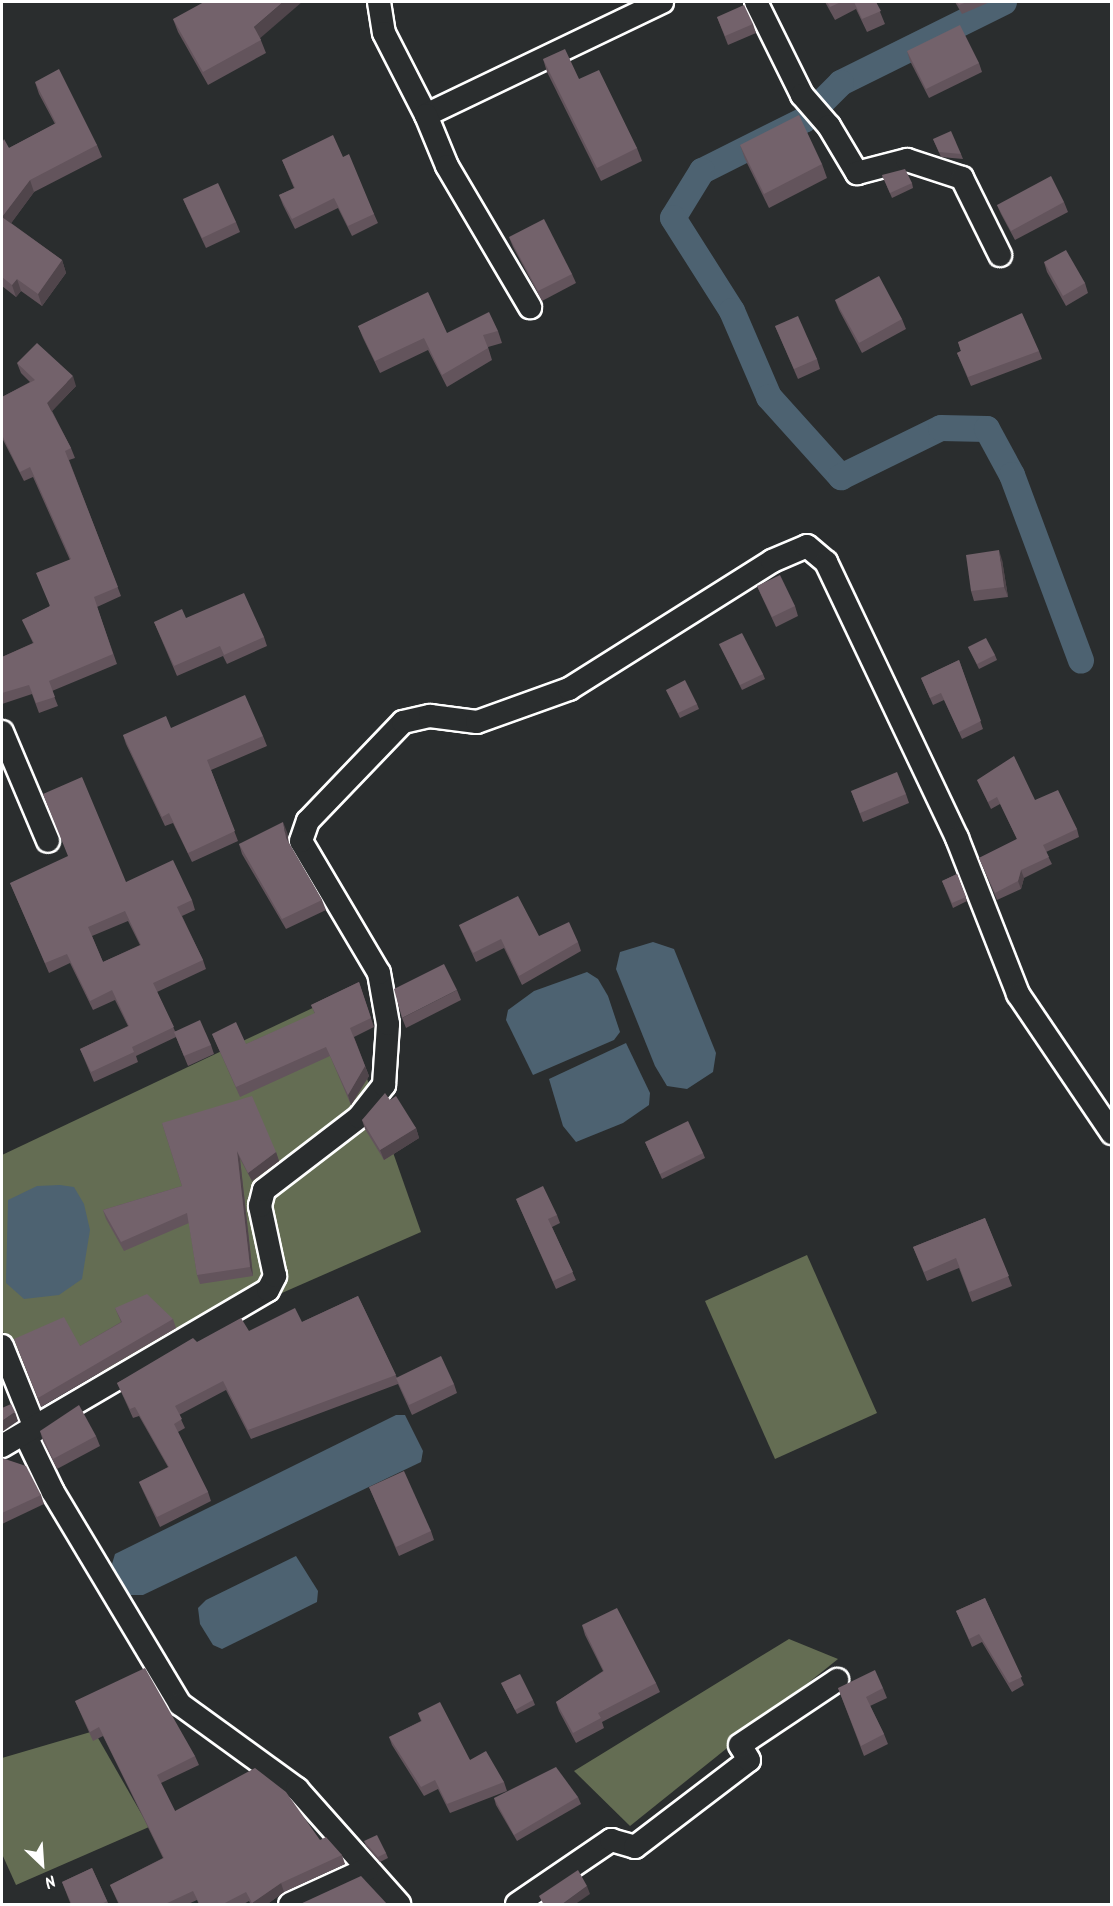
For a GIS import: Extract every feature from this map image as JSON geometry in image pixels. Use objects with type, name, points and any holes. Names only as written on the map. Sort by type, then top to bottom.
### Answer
[{"type":"street","points":[[379,2],[384,33],[426,115],[447,166],[530,307]]},
{"type":"street","points":[[426,115],[662,2]]},
{"type":"street","points":[[756,2],[802,95],[829,126],[857,173],[906,160],[962,177],[1000,255]]},
{"type":"street","points":[[2,1446],[31,1433],[268,1290],[275,1276],[260,1206],[264,1190],[359,1116],[384,1085],[388,1024],[379,973],[301,841],[308,821],[403,722],[430,716],[477,722],[569,689],[772,561],[807,546],[826,562],[957,838],[1018,994],[1112,1133]]},
{"type":"street","points":[[2,732],[48,841]]},
{"type":"street","points":[[2,1346],[53,1492],[180,1704],[297,1789],[399,1905]]},
{"type":"street","points":[[517,1905],[611,1840],[635,1847],[749,1760],[740,1746],[837,1680]]},
{"type":"street","points":[[290,1905],[367,1869]]},
{"type":"green space","points":[[338,996],[421,1232],[33,1402],[2,1329],[2,1155]]},
{"type":"green space","points":[[807,1255],[877,1413],[775,1459],[705,1301]]},
{"type":"green space","points":[[789,1639],[838,1659],[630,1826],[574,1771]]},
{"type":"green space","points":[[94,1731],[149,1827],[16,1885],[2,1854],[2,1758]]},
{"type":"water","points":[[653,942],[674,949],[716,1053],[713,1072],[687,1089],[667,1086],[655,1066],[616,969],[620,952]]},
{"type":"water","points":[[587,972],[598,979],[608,996],[620,1032],[614,1040],[533,1075],[506,1020],[508,1010],[534,991]]},
{"type":"water","points":[[626,1043],[650,1093],[649,1105],[623,1123],[576,1142],[563,1126],[549,1079]]},
{"type":"water","points":[[37,1186],[74,1187],[84,1204],[90,1230],[82,1279],[59,1295],[24,1299],[6,1283],[8,1200]]},
{"type":"water","points":[[396,1415],[405,1415],[423,1451],[421,1462],[143,1595],[130,1595],[122,1585],[112,1564],[115,1554]]},
{"type":"water","points":[[296,1556],[318,1591],[317,1602],[222,1649],[213,1645],[200,1624],[198,1608],[206,1600]]},
{"type":"building","points":[[204,2],[283,2],[254,27],[261,40],[203,72],[173,19]]},
{"type":"building","points":[[827,2],[841,2],[830,7]]},
{"type":"building","points":[[854,2],[876,2],[881,11],[862,19]]},
{"type":"building","points":[[744,5],[753,24],[725,36],[717,17]]},
{"type":"building","points":[[960,25],[979,63],[926,89],[907,51]]},
{"type":"building","points":[[565,49],[579,79],[599,70],[637,148],[597,168],[543,59]]},
{"type":"building","points":[[59,69],[97,145],[30,180],[2,217],[2,143],[4,139],[9,148],[56,123],[35,82]]},
{"type":"building","points":[[799,115],[822,164],[764,194],[740,145]]},
{"type":"building","points":[[951,131],[961,154],[939,152],[933,139]]},
{"type":"building","points":[[333,135],[343,157],[349,154],[374,214],[348,226],[334,198],[292,219],[279,195],[295,188],[282,160]]},
{"type":"building","points":[[905,169],[912,183],[890,193],[882,175]]},
{"type":"building","points":[[1051,176],[1064,202],[1011,231],[997,205]]},
{"type":"building","points":[[218,183],[236,222],[202,238],[183,199]]},
{"type":"building","points":[[2,217],[62,260],[38,294],[17,279],[12,285],[2,277]]},
{"type":"building","points":[[544,219],[572,274],[538,291],[509,237]]},
{"type":"building","points":[[1066,250],[1085,283],[1063,296],[1044,262]]},
{"type":"building","points":[[879,276],[902,319],[859,343],[835,300]]},
{"type":"building","points":[[428,292],[447,333],[489,312],[498,331],[483,335],[488,348],[442,375],[424,338],[375,361],[358,326]]},
{"type":"building","points":[[1022,313],[1039,351],[968,377],[957,353],[961,351],[958,342]]},
{"type":"building","points":[[798,316],[817,359],[794,369],[775,326]]},
{"type":"building","points":[[37,343],[73,376],[47,403],[71,448],[65,451],[118,587],[94,597],[113,654],[49,681],[55,697],[36,703],[29,685],[2,693],[2,657],[34,643],[22,620],[50,606],[36,573],[71,559],[30,467],[20,472],[2,435],[2,397],[35,380],[17,363]]},
{"type":"building","points":[[999,550],[1004,587],[971,591],[966,555]]},
{"type":"building","points":[[780,575],[795,606],[772,617],[757,586]]},
{"type":"building","points":[[244,593],[264,637],[224,655],[220,646],[174,666],[154,622],[182,609],[186,618]]},
{"type":"building","points":[[742,633],[763,674],[740,685],[719,644]]},
{"type":"building","points":[[986,638],[995,655],[977,664],[968,647]]},
{"type":"building","points":[[959,660],[981,721],[959,732],[941,693],[930,698],[921,678]]},
{"type":"building","points":[[685,680],[697,704],[678,713],[666,690]]},
{"type":"building","points":[[245,695],[263,736],[207,760],[235,831],[188,853],[169,813],[162,817],[123,735],[166,716],[171,728]]},
{"type":"building","points":[[1014,756],[1035,800],[1058,790],[1077,829],[1043,845],[1049,857],[1021,870],[1018,881],[995,893],[979,858],[1017,839],[997,797],[988,802],[977,780]]},
{"type":"building","points":[[897,772],[906,794],[860,813],[851,791]]},
{"type":"building","points":[[82,777],[126,882],[173,860],[192,900],[177,907],[203,960],[153,983],[174,1027],[132,1047],[134,1052],[91,1072],[80,1049],[129,1026],[112,990],[90,1001],[67,954],[45,963],[10,883],[68,856],[43,794]],"holes":[[[125,911],[141,945],[103,962],[88,927]]]},
{"type":"building","points":[[283,822],[286,838],[322,900],[282,919],[239,844]]},
{"type":"building","points":[[957,874],[966,897],[952,903],[942,881]]},
{"type":"building","points":[[518,896],[539,936],[569,922],[578,942],[519,976],[501,939],[473,953],[459,925]]},
{"type":"building","points":[[444,964],[457,990],[402,1018],[394,989]]},
{"type":"building","points":[[359,982],[371,1018],[350,1028],[365,1066],[348,1095],[326,1047],[236,1087],[212,1034],[236,1022],[246,1044],[315,1013],[311,1005]]},
{"type":"building","points":[[200,1020],[211,1045],[184,1056],[174,1032]]},
{"type":"building","points":[[385,1093],[390,1100],[396,1096],[416,1128],[380,1150],[362,1120]]},
{"type":"building","points":[[252,1096],[276,1152],[248,1173],[237,1151],[250,1267],[197,1275],[187,1213],[121,1242],[103,1210],[182,1186],[162,1123]]},
{"type":"building","points":[[688,1121],[703,1153],[660,1174],[645,1142]]},
{"type":"building","points":[[543,1186],[557,1215],[548,1219],[573,1272],[553,1281],[516,1199]]},
{"type":"building","points":[[985,1218],[1009,1276],[969,1292],[956,1258],[924,1272],[913,1247]]},
{"type":"building","points":[[147,1294],[173,1319],[38,1398],[14,1339],[64,1317],[80,1346],[122,1322],[115,1308]]},
{"type":"building","points":[[358,1296],[396,1375],[248,1430],[223,1381],[175,1406],[182,1419],[174,1424],[208,1492],[157,1517],[139,1482],[169,1467],[135,1407],[130,1409],[117,1383],[193,1338],[197,1342],[241,1318],[249,1331],[295,1308],[302,1322]]},
{"type":"building","points":[[441,1356],[454,1384],[409,1405],[396,1378]]},
{"type":"building","points":[[11,1404],[15,1412],[2,1421],[2,1408]]},
{"type":"building","points":[[79,1405],[96,1436],[53,1459],[40,1431]]},
{"type":"building","points":[[2,1458],[26,1466],[41,1495],[2,1513]]},
{"type":"building","points":[[404,1471],[431,1531],[396,1547],[369,1487]]},
{"type":"building","points":[[985,1598],[1022,1677],[1009,1683],[979,1634],[969,1639],[956,1611]]},
{"type":"building","points":[[617,1608],[656,1683],[598,1713],[601,1718],[573,1733],[556,1702],[604,1671],[582,1625]]},
{"type":"building","points":[[145,1668],[195,1756],[157,1775],[175,1811],[255,1768],[286,1792],[320,1840],[326,1837],[342,1855],[281,1883],[252,1903],[246,1892],[221,1905],[200,1905],[193,1891],[163,1905],[120,1905],[110,1885],[164,1858],[99,1727],[90,1732],[75,1701]]},
{"type":"building","points":[[875,1670],[883,1688],[866,1697],[884,1734],[861,1746],[838,1688]]},
{"type":"building","points":[[520,1674],[533,1700],[515,1710],[501,1683]]},
{"type":"building","points":[[440,1702],[470,1760],[486,1751],[504,1782],[447,1804],[435,1780],[421,1787],[389,1737],[422,1721],[418,1713]]},
{"type":"building","points":[[556,1767],[578,1797],[514,1835],[494,1798]]},
{"type":"building","points":[[377,1835],[386,1853],[378,1857],[364,1841]]},
{"type":"building","points":[[92,1868],[107,1901],[100,1905],[72,1905],[62,1882]]},
{"type":"building","points":[[578,1870],[587,1886],[561,1905],[544,1905],[539,1896]]},
{"type":"building","points":[[361,1876],[388,1905],[298,1905]]},
{"type":"waterway","points":[[1004,2],[841,83],[804,120],[702,171],[673,218],[732,311],[769,397],[841,477],[941,428],[987,429],[1012,475],[1081,661]]}]
